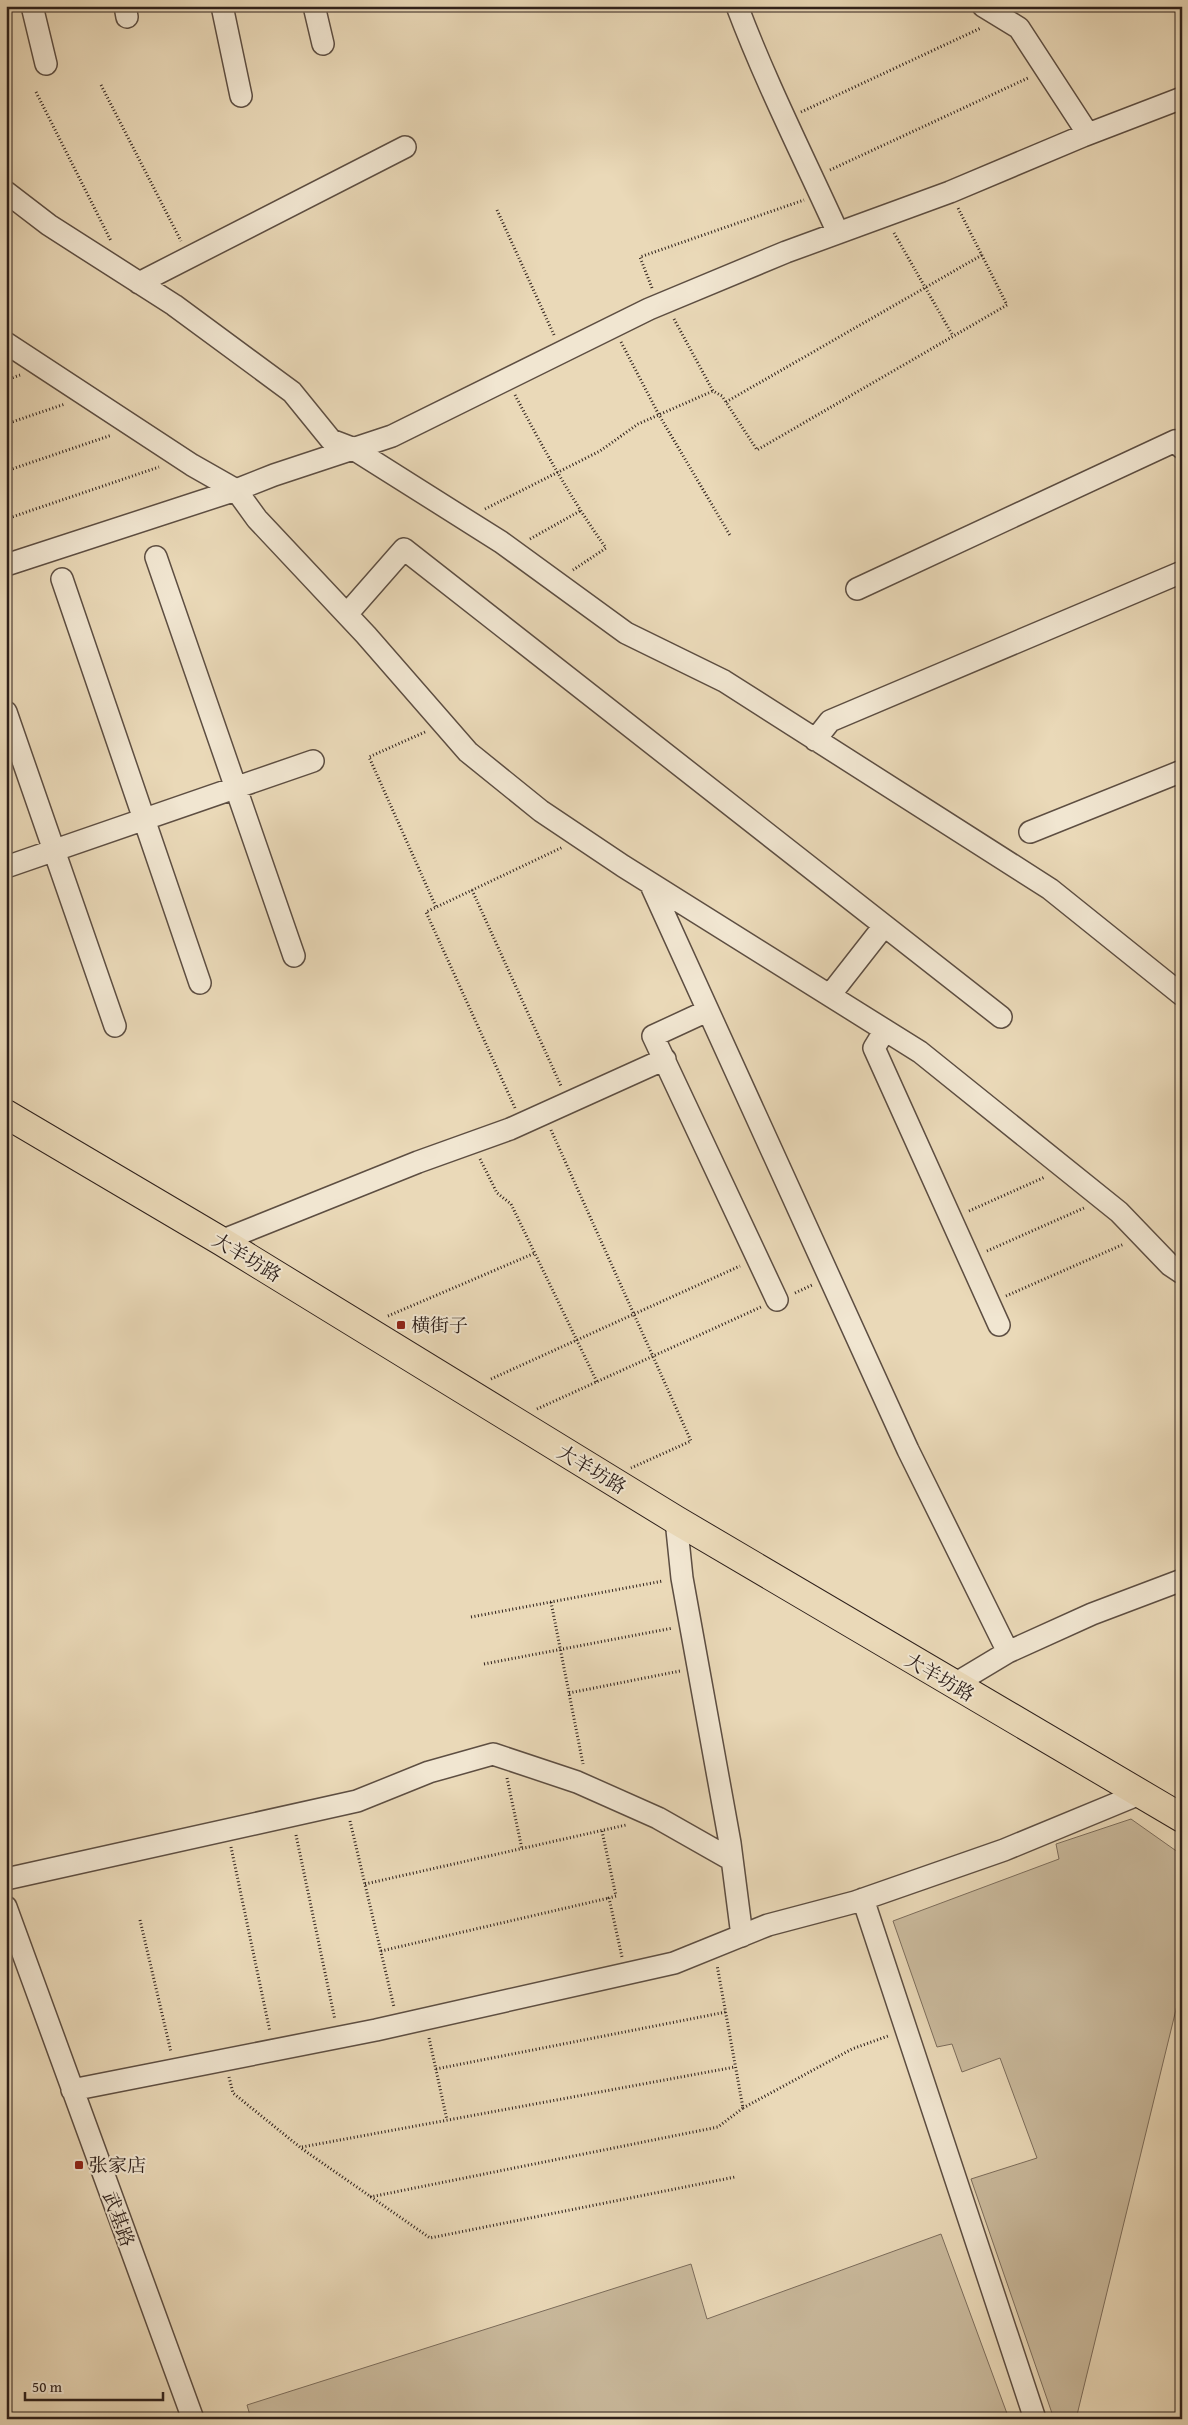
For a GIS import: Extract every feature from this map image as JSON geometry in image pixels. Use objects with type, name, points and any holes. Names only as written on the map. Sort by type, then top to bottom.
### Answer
[{"type":"main road","name":"大羊坊路","points":[[6,1114],[221,1241],[676,1520],[1182,1818]]},
{"type":"street","points":[[32,6],[46,64]]},
{"type":"street","points":[[222,6],[241,96]]},
{"type":"street","points":[[314,6],[322,44]]},
{"type":"street","points":[[737,6],[755,55],[838,233]]},
{"type":"street","points":[[983,6],[1019,28],[1088,134]]},
{"type":"street","points":[[6,565],[236,490],[352,448],[392,436],[561,351],[662,303],[838,233],[950,192],[1088,134],[1182,98]]},
{"type":"street","points":[[138,283],[405,147]]},
{"type":"street","points":[[6,192],[49,225],[174,305],[292,392],[332,440],[352,448],[465,519],[511,550],[626,634],[724,681],[1050,889],[1182,995]]},
{"type":"street","points":[[6,343],[182,458],[236,490],[257,519],[346,614],[468,752],[541,811],[650,883],[920,1052],[1104,1200],[1170,1265],[1182,1273]]},
{"type":"street","points":[[857,589],[1175,441],[1182,448]]},
{"type":"street","points":[[346,614],[404,549],[1001,1018]]},
{"type":"street","points":[[156,557],[294,956]]},
{"type":"street","points":[[815,740],[830,721],[1182,572]]},
{"type":"street","points":[[62,579],[200,983]]},
{"type":"street","points":[[6,712],[115,1026]]},
{"type":"street","points":[[6,867],[313,761]]},
{"type":"street","points":[[1030,832],[1182,771]]},
{"type":"street","points":[[650,883],[908,1450],[1008,1652]]},
{"type":"street","points":[[830,995],[884,926]]},
{"type":"street","points":[[707,1011],[653,1036],[777,1300]]},
{"type":"street","points":[[885,1030],[874,1048],[999,1325]]},
{"type":"street","points":[[221,1241],[418,1162],[522,1124],[665,1060]]},
{"type":"street","points":[[676,1520],[682,1578],[732,1860],[742,1936]]},
{"type":"street","points":[[953,1684],[1008,1652],[1092,1614],[1182,1580]]},
{"type":"street","points":[[6,1879],[346,1803],[429,1772],[493,1754],[588,1787],[658,1818],[732,1860]]},
{"type":"street","points":[[72,2090],[425,2020],[674,1963],[768,1926],[863,1899],[1004,1850],[1142,1793]]},
{"type":"street","points":[[863,1899],[1035,2419]]},
{"type":"street","name":"武基路","points":[[6,1907],[193,2419]]},
{"type":"path","points":[[786,118],[1002,18]]},
{"type":"path","points":[[950,192],[1007,305],[757,450],[722,396],[713,390],[662,303],[640,257],[817,186],[1046,70]]},
{"type":"path","points":[[101,85],[190,257]]},
{"type":"path","points":[[36,92],[112,242]]},
{"type":"path","points":[[496,210],[561,351]]},
{"type":"path","points":[[884,216],[953,336]]},
{"type":"path","points":[[726,402],[982,255]]},
{"type":"path","points":[[613,326],[659,415],[731,537]]},
{"type":"path","points":[[506,379],[556,473],[606,548],[554,581]]},
{"type":"path","points":[[465,519],[600,451],[638,424],[713,390]]},
{"type":"path","points":[[6,424],[88,396]]},
{"type":"path","points":[[6,471],[135,427]]},
{"type":"path","points":[[6,519],[182,458]]},
{"type":"path","points":[[511,550],[580,511]]},
{"type":"path","points":[[436,907],[368,757],[443,724]]},
{"type":"path","points":[[522,1124],[426,912],[582,839]]},
{"type":"path","points":[[472,890],[568,1103]]},
{"type":"path","points":[[544,1114],[691,1441],[608,1478]]},
{"type":"path","points":[[472,1142],[497,1192],[512,1204],[597,1382]]},
{"type":"path","points":[[966,1212],[1065,1169]]},
{"type":"path","points":[[986,1252],[1104,1200]]},
{"type":"path","points":[[1003,1297],[1142,1236]]},
{"type":"path","points":[[362,1328],[535,1253]]},
{"type":"path","points":[[465,1391],[757,1259]]},
{"type":"path","points":[[511,1420],[830,1278]]},
{"type":"path","points":[[471,1617],[682,1578]]},
{"type":"path","points":[[551,1602],[588,1787]]},
{"type":"path","points":[[484,1664],[690,1625]]},
{"type":"path","points":[[569,1693],[698,1668]]},
{"type":"path","points":[[503,1758],[522,1848]]},
{"type":"path","points":[[346,1803],[398,2025]]},
{"type":"path","points":[[292,1816],[338,2037]]},
{"type":"path","points":[[365,1884],[658,1818]]},
{"type":"path","points":[[228,1830],[274,2050]]},
{"type":"path","points":[[381,1950],[616,1896],[602,1830]]},
{"type":"path","points":[[609,1898],[626,1975]]},
{"type":"path","points":[[140,1920],[175,2070]]},
{"type":"path","points":[[714,1948],[743,2108]]},
{"type":"path","points":[[436,2069],[726,2012]]},
{"type":"path","points":[[425,2020],[447,2120]]},
{"type":"path","points":[[370,2197],[718,2126],[743,2108],[852,2049],[906,2029]]},
{"type":"path","points":[[225,2059],[233,2093],[301,2148],[430,2238],[735,2176]]},
{"type":"path","points":[[301,2148],[736,2067]]},
{"type":"shaded area","points":[[1131,1819],[1182,1855],[1182,1985],[1076,2419],[1054,2419],[971,2179],[1037,2158],[1000,2058],[962,2072],[952,2044],[937,2047],[893,1921],[1059,1859],[1056,1844]]},
{"type":"shaded area","points":[[941,2234],[1009,2419],[251,2419],[247,2405],[691,2264],[707,2319]]},
{"type":"place","name":"横街子","points":[[401,1325]]},
{"type":"place","name":"张家店","points":[[79,2165]]}]
